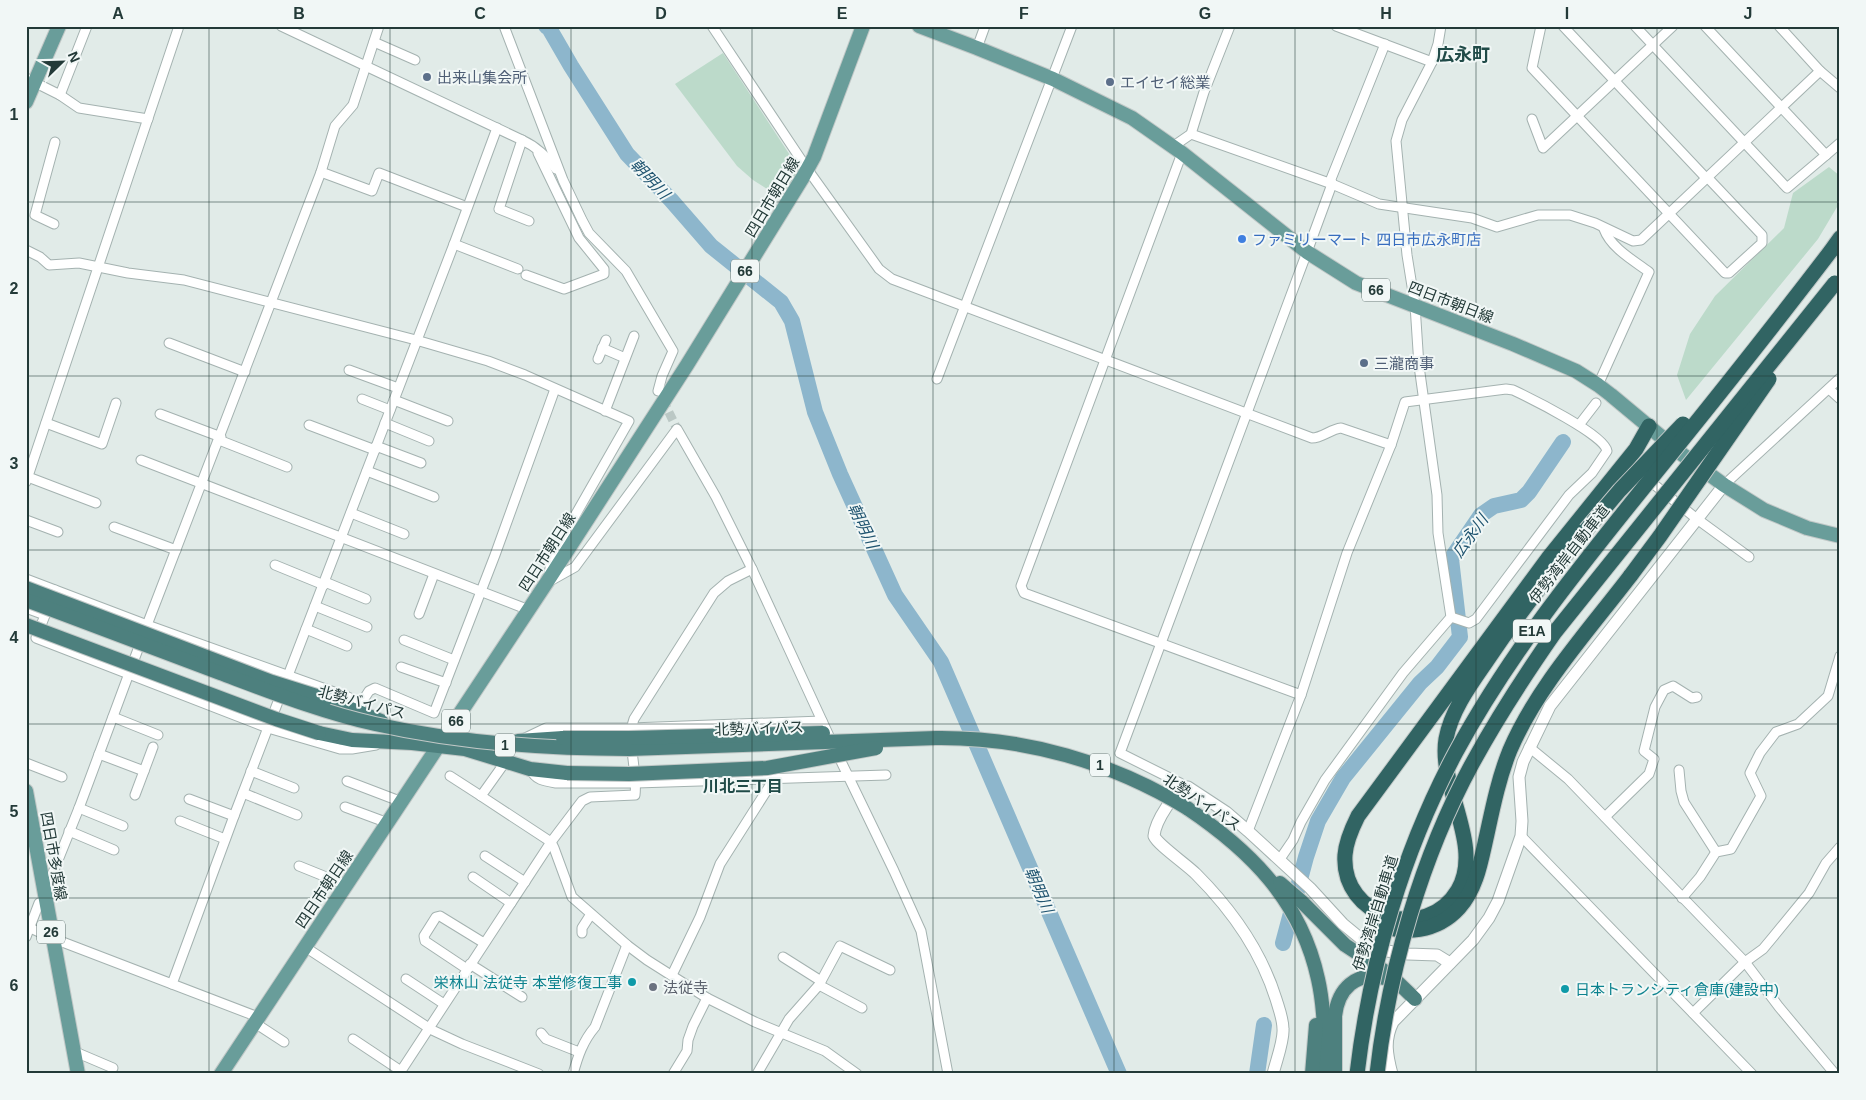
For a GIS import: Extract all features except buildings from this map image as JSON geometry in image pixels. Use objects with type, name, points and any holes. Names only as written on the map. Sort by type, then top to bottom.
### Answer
[{"type":"highway","name":"伊勢湾岸自動車道","points":[[1357,1074],[1367,1004],[1385,931],[1398,890],[1435,795],[1476,716],[1509,664],[1570,580],[1840,238]]},
{"type":"highway","points":[[1649,426],[1636,449],[1549,557],[1358,816],[1346,844],[1345,868],[1353,890],[1370,908],[1380,914],[1394,919],[1405,920],[1429,914],[1450,900],[1458,890],[1463,878],[1465,865],[1464,838],[1450,783],[1446,739],[1452,718],[1474,678],[1521,611],[1620,490],[1692,414],[1790,295],[1830,252]]},
{"type":"highway","points":[[1649,426],[1628,443],[1595,476],[1368,788],[1341,831],[1337,844],[1336,866],[1342,888],[1356,909],[1377,924],[1410,931],[1425,928],[1441,922],[1450,916],[1465,900],[1476,877],[1496,794],[1508,758],[1518,734],[1536,701],[1660,536],[1837,279]]},
{"type":"highway","name":"E1A","points":[[1377,1074],[1395,969],[1417,895],[1452,806],[1471,765],[1495,723],[1523,678],[1573,609],[1837,279]]},
{"type":"highway","name":"1","points":[[26,588],[272,682],[326,700],[361,709],[398,727],[530,769],[567,773],[629,774],[767,768],[889,745],[956,738]]},
{"type":"highway","name":"北勢バイパス","points":[[26,600],[270,692],[322,709],[374,724],[476,742],[532,747],[629,749],[956,738],[1006,742],[1051,751],[1103,766],[1147,785],[1187,808],[1222,832],[1287,895]]},
{"type":"highway","name":"1","points":[[26,625],[276,719],[319,733],[352,740],[389,742],[904,732],[956,734],[1006,742]]},
{"type":"highway","points":[[1287,895],[1309,961],[1316,997],[1312,1074]]},
{"type":"highway","name":"1","points":[[1287,895],[1308,908],[1345,945],[1389,974],[1416,999]]},
{"type":"highway","points":[[1299,927],[1307,941],[1322,1000],[1326,1074]]},
{"type":"highway","points":[[1335,1074],[1336,1007],[1341,993],[1346,987],[1360,978],[1378,976],[1396,983],[1416,999]]},
{"type":"main road","points":[[26,102],[30,81],[59,26]]},
{"type":"main road","name":"四日市朝日線","points":[[221,1074],[529,610],[687,365],[806,174],[863,26]]},
{"type":"main road","name":"四日市朝日線","points":[[920,26],[1053,79],[1132,118],[1178,150],[1307,252],[1356,282],[1547,357],[1598,385],[1683,455],[1724,485],[1764,510],[1807,528],[1840,536]]},
{"type":"main road","name":"四日市多度線","points":[[26,791],[42,898],[52,938],[78,1074]]},
{"type":"street","points":[[60,95],[87,26]]},
{"type":"street","points":[[96,503],[27,480],[179,26]]},
{"type":"street","points":[[280,26],[535,146],[544,154],[563,180]]},
{"type":"street","points":[[26,937],[28,926],[42,898],[79,808],[147,625],[220,439],[321,172],[335,126],[353,105],[379,26]]},
{"type":"street","points":[[504,26],[563,180],[589,233],[626,271],[674,351],[662,376],[658,391]]},
{"type":"street","points":[[712,26],[806,174],[879,269],[892,279],[1315,439],[1333,430],[1342,428],[1391,445]]},
{"type":"street","points":[[977,48],[985,26]]},
{"type":"street","points":[[937,379],[1072,26]]},
{"type":"street","points":[[1230,26],[1204,92],[1191,134],[1178,142],[1178,150],[1106,360],[1021,586],[1024,593],[1300,695]]},
{"type":"street","points":[[1336,26],[1432,62]]},
{"type":"street","points":[[1280,859],[1293,840],[1325,780],[1403,673],[1451,617],[1438,533],[1437,495],[1420,366],[1396,141],[1398,132],[1432,62],[1441,26]]},
{"type":"street","points":[[1541,26],[1532,68],[1725,273],[1729,273],[1762,243],[1762,235],[1563,26]]},
{"type":"street","points":[[1635,26],[1788,188],[1840,143]]},
{"type":"street","points":[[1532,119],[1543,148],[1673,26]]},
{"type":"street","points":[[1705,26],[1826,155]]},
{"type":"street","points":[[1779,26],[1820,71],[1840,88]]},
{"type":"street","points":[[374,42],[415,60]]},
{"type":"street","points":[[1184,788],[1180,783],[1120,753],[1332,184],[1331,179],[1387,45]]},
{"type":"street","points":[[1191,134],[1332,184],[1379,204],[1449,213],[1472,218],[1497,227],[1538,216],[1570,215],[1595,223],[1604,229],[1633,241],[1641,240],[1820,71]]},
{"type":"street","points":[[30,81],[60,95],[80,108],[148,120]]},
{"type":"street","points":[[172,984],[225,839],[342,538],[497,128]]},
{"type":"street","points":[[522,140],[499,210],[529,221]]},
{"type":"street","points":[[54,142],[31,214],[54,224]]},
{"type":"street","points":[[526,275],[564,290],[604,274],[604,269],[579,238],[535,146]]},
{"type":"street","points":[[321,172],[372,191],[379,173],[467,206]]},
{"type":"street","points":[[1598,385],[1649,272],[1618,248],[1608,237],[1604,229]]},
{"type":"street","points":[[454,244],[518,268]]},
{"type":"street","points":[[26,250],[40,257],[49,265],[79,263],[184,280],[480,358],[629,421],[552,556],[547,582]]},
{"type":"street","points":[[605,411],[634,336]]},
{"type":"street","points":[[169,343],[245,372]]},
{"type":"street","points":[[598,359],[604,344],[625,358]]},
{"type":"street","points":[[349,370],[398,388]]},
{"type":"street","points":[[1392,1074],[1387,1049],[1387,1036],[1393,1022],[1473,940],[1489,918],[1498,901],[1521,836],[1520,777],[1523,762],[1550,706],[1724,485],[1840,378]]},
{"type":"street","points":[[26,579],[147,625],[348,697],[354,700],[361,709],[369,691],[375,688],[434,713],[555,389]]},
{"type":"street","points":[[1248,831],[1300,695],[1347,553],[1391,445],[1405,402],[1506,389],[1513,390],[1579,425],[1607,447],[1607,451],[1595,476],[1569,495],[1476,620],[1468,623],[1451,617]]},
{"type":"street","points":[[1829,389],[1840,399]]},
{"type":"street","points":[[362,399],[390,410]]},
{"type":"street","points":[[394,400],[448,421]]},
{"type":"street","points":[[1579,425],[1596,403]]},
{"type":"street","points":[[46,423],[102,444],[116,404]]},
{"type":"street","points":[[160,414],[287,467]]},
{"type":"street","points":[[385,423],[429,441]]},
{"type":"street","points":[[309,425],[421,463]]},
{"type":"street","points":[[547,582],[575,567],[677,429],[716,497],[752,570],[847,776],[894,871],[920,931],[948,1074]]},
{"type":"street","points":[[141,460],[529,610]]},
{"type":"street","points":[[1636,470],[1697,519],[1749,557]]},
{"type":"street","points":[[367,471],[434,497]]},
{"type":"street","points":[[351,513],[404,534]]},
{"type":"street","points":[[26,520],[58,532]]},
{"type":"street","points":[[114,527],[176,550]]},
{"type":"street","points":[[275,566],[366,599]]},
{"type":"street","points":[[353,1038],[400,1072],[551,842],[582,801],[590,797],[635,796],[636,783],[630,728],[634,719],[714,593],[728,581],[752,570]]},
{"type":"street","points":[[419,614],[434,574]]},
{"type":"street","points":[[55,590],[36,638],[268,728],[340,749],[363,748],[389,742]]},
{"type":"street","points":[[315,606],[367,627]]},
{"type":"street","points":[[26,608],[45,615]]},
{"type":"street","points":[[306,629],[347,646]]},
{"type":"street","points":[[404,640],[454,660]]},
{"type":"street","points":[[1682,898],[1700,877],[1716,852],[1731,849],[1761,796],[1750,773],[1760,753],[1776,732],[1798,724],[1828,696],[1840,656]]},
{"type":"street","points":[[401,667],[446,683]]},
{"type":"street","points":[[1605,817],[1649,774],[1654,759],[1644,751],[1655,707],[1664,690],[1673,686],[1692,698],[1697,697]]},
{"type":"street","points":[[113,717],[158,734]]},
{"type":"street","points":[[521,740],[546,728],[630,728],[822,722]]},
{"type":"street","points":[[1529,747],[1568,779],[1744,962],[1835,1074]]},
{"type":"street","points":[[135,796],[153,748]]},
{"type":"street","points":[[99,754],[144,771]]},
{"type":"street","points":[[481,796],[506,761]]},
{"type":"street","points":[[26,763],[62,777]]},
{"type":"street","points":[[530,769],[534,777],[542,781],[556,783],[636,783],[886,775]]},
{"type":"street","points":[[1679,770],[1684,802],[1716,852]]},
{"type":"street","points":[[251,771],[294,788]]},
{"type":"street","points":[[456,777],[481,796],[551,842],[572,896],[590,914],[646,960],[707,998],[755,1022],[825,1051],[857,1074]]},
{"type":"street","points":[[672,975],[700,917],[720,864],[774,779]]},
{"type":"street","points":[[348,781],[402,802]]},
{"type":"street","points":[[1273,1074],[1284,1030],[1273,992],[1258,958],[1238,924],[1214,893],[1178,858],[1159,844],[1154,836],[1154,829],[1166,808],[1184,788],[1188,787],[1195,790],[1248,831],[1293,871],[1343,924],[1368,944],[1397,953],[1437,955],[1450,963]]},
{"type":"street","points":[[243,793],[297,815]]},
{"type":"street","points":[[189,799],[234,816]]},
{"type":"street","points":[[345,807],[388,823]]},
{"type":"street","points":[[79,808],[123,826]]},
{"type":"street","points":[[180,821],[225,839]]},
{"type":"street","points":[[69,831],[114,850]]},
{"type":"street","points":[[1521,836],[1752,1074]]},
{"type":"street","points":[[1693,1013],[1744,962],[1763,949],[1809,893],[1826,863],[1840,847]]},
{"type":"street","points":[[485,856],[525,882]]},
{"type":"street","points":[[299,866],[346,885]]},
{"type":"street","points":[[473,877],[511,903]]},
{"type":"street","points":[[582,933],[582,928],[590,914]]},
{"type":"street","points":[[484,943],[440,916],[436,917],[424,936],[425,941],[522,997]]},
{"type":"street","points":[[28,926],[52,938],[172,984],[256,1020],[284,1042]]},
{"type":"street","points":[[573,1074],[579,1052],[595,1027],[627,945]]},
{"type":"street","points":[[757,1074],[789,1019],[820,983],[840,946],[890,970]]},
{"type":"street","points":[[305,947],[429,1027],[462,1044],[539,1074]]},
{"type":"street","points":[[783,957],[820,983],[862,1008]]},
{"type":"street","points":[[406,979],[444,1004]]},
{"type":"street","points":[[674,1074],[687,1050],[693,1026],[707,998]]},
{"type":"street","points":[[541,1033],[546,1039],[579,1052]]},
{"type":"street","points":[[74,1051],[113,1068]]},
{"type":"green space","points":[[723,53],[801,172],[783,199],[753,180],[737,166],[675,84]]},
{"type":"green space","points":[[1829,167],[1840,176],[1840,202],[1818,239],[1686,400],[1677,375],[1690,334],[1715,296],[1784,228],[1793,193]]},
{"type":"waterway","name":"朝明川","points":[[546,26],[627,154],[711,246],[781,302],[792,321],[815,412],[840,474],[895,595],[941,662],[1119,1074]]},
{"type":"waterway","name":"広永川","points":[[1283,943],[1306,857],[1318,821],[1343,778],[1460,637],[1451,559],[1481,515],[1494,506],[1521,500],[1529,492],[1563,442]]},
{"type":"waterway","name":"広永川","points":[[1257,1074],[1264,1025]]},
{"type":"tunnel","points":[[663,400],[677,429]]},
{"type":"place","name":"出来山集会所","points":[[427,77]]},
{"type":"place","name":"エイセイ総業","points":[[1110,82]]},
{"type":"place","name":"ファミリーマート 四日市広永町店","points":[[1242,239]]},
{"type":"place","name":"三瀧商事","points":[[1364,363]]},
{"type":"place","name":"栄林山 法従寺 本堂修復工事","points":[[632,982]]},
{"type":"place","name":"法従寺","points":[[653,987]]},
{"type":"place","name":"日本トランシティ倉庫(建設中)","points":[[1565,989]]},
{"type":"district","name":"広永町","points":[[1463,55]]},
{"type":"district","name":"川北三丁目","points":[[743,786]]}]
